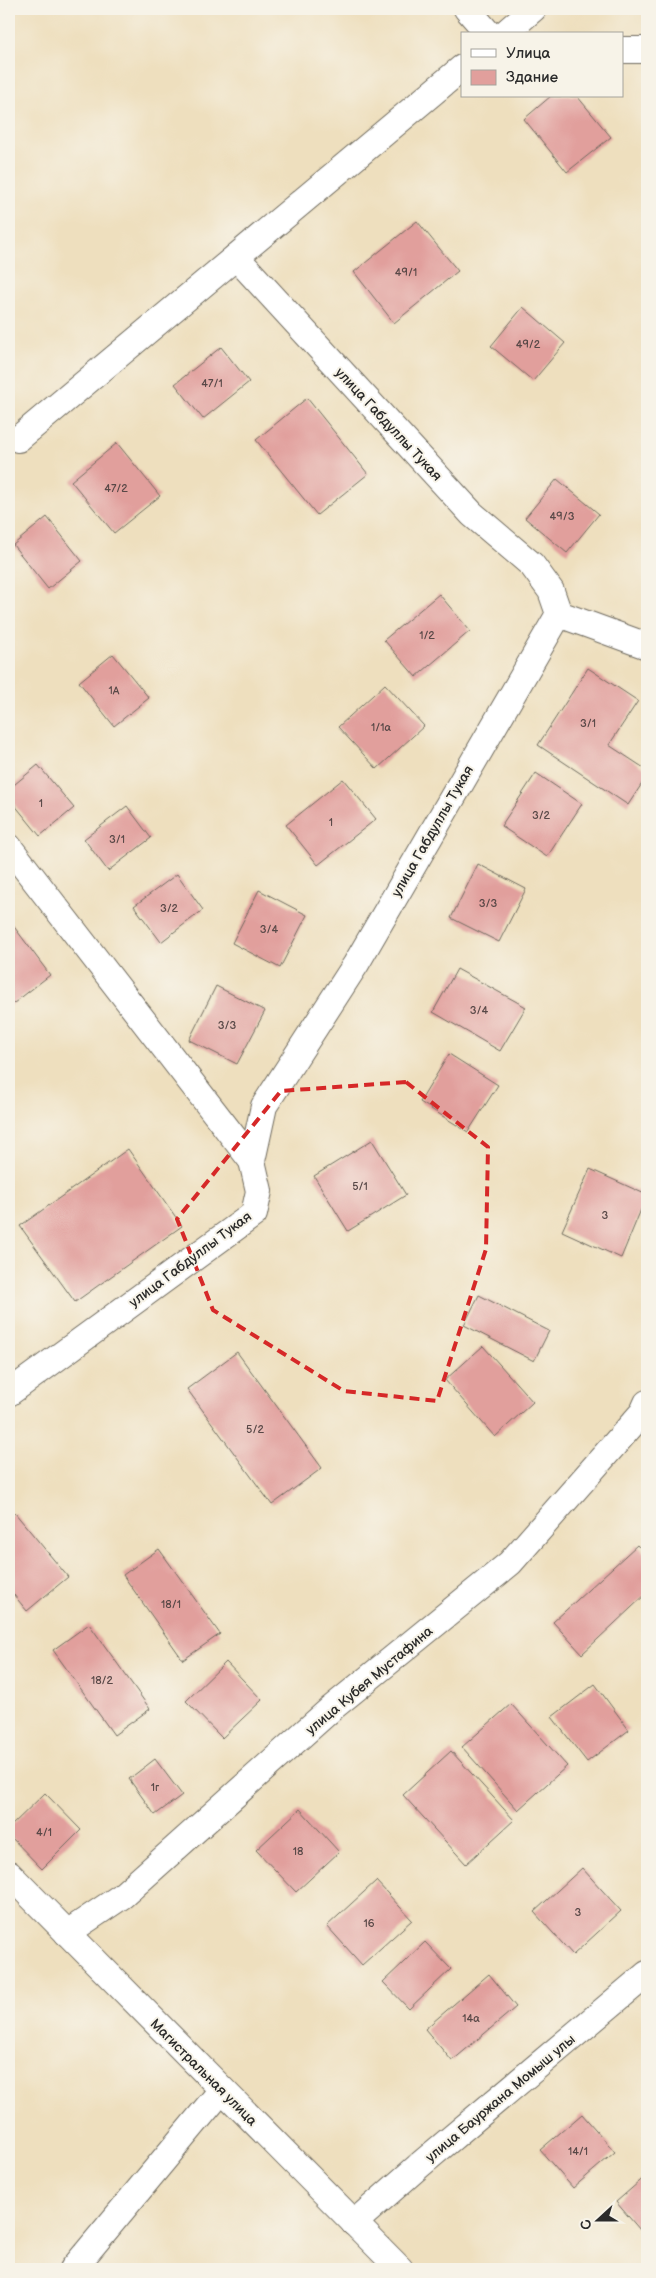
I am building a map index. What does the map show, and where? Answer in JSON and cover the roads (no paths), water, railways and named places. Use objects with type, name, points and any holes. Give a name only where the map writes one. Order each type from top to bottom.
[{"type":"street","points":[[467,9],[487,32]]},
{"type":"street","points":[[506,32],[533,9]]},
{"type":"street","points":[[624,50],[647,50]]},
{"type":"street","points":[[18,439],[461,69]]},
{"type":"street","name":"улица Габдуллы Тукая","points":[[9,1393],[254,1214],[259,1191],[252,1161],[264,1106],[356,964],[559,614],[551,591],[532,565],[472,514],[236,257]]},
{"type":"street","points":[[559,614],[647,646]]},
{"type":"street","points":[[9,848],[252,1161]]},
{"type":"street","name":"улица Кубея Мустафина","points":[[67,1932],[122,1896],[332,1708],[510,1563],[642,1412],[647,1403]]},
{"type":"street","name":"Магистральная улица","points":[[9,1874],[400,2269]]},
{"type":"street","name":"улица Бауржана Момыш улы","points":[[354,2223],[429,2157],[647,1974]]},
{"type":"street","points":[[73,2269],[222,2090]]}]
